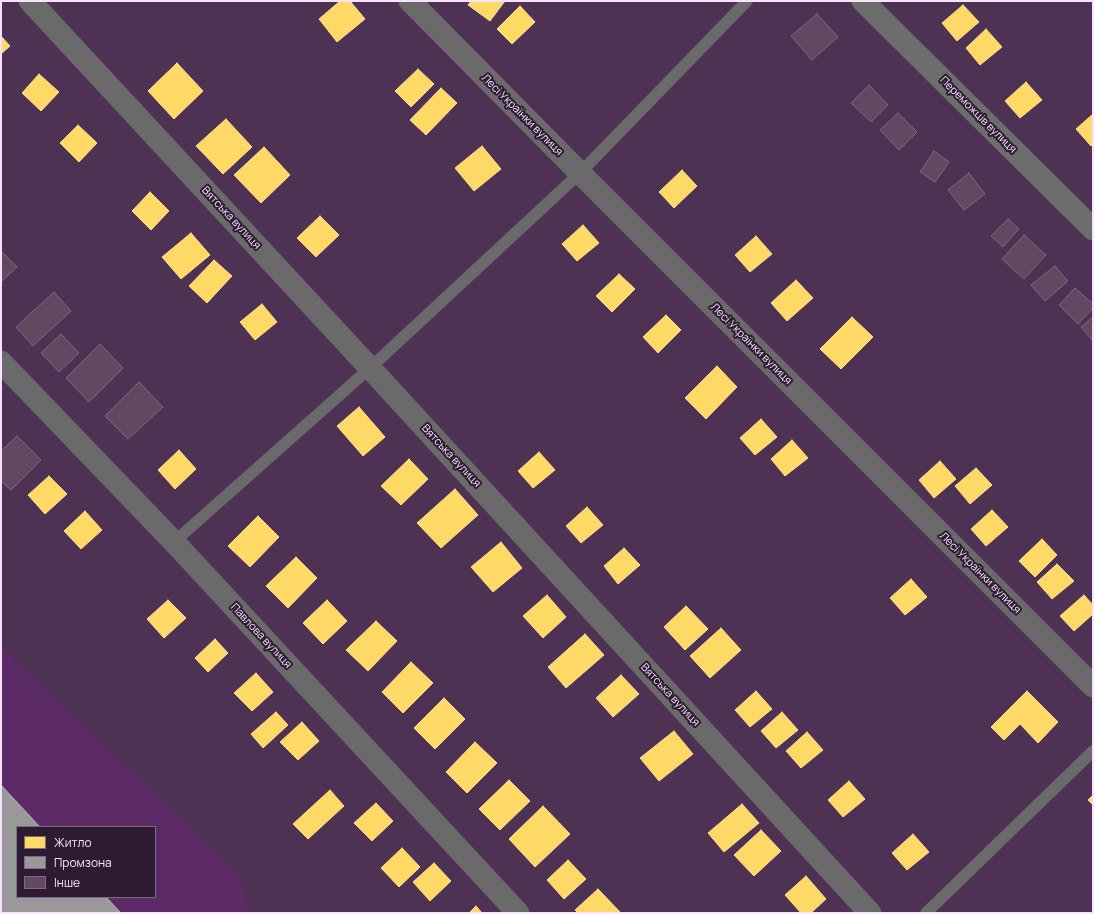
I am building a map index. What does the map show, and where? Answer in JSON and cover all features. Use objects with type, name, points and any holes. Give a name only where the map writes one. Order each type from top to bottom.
[{"type":"main road","name":"Переможців вулиця","points":[[863,1],[1093,228]]},
{"type":"street","name":"Вятська вулиця","points":[[30,1],[370,368],[870,913]]},
{"type":"street","name":"Лесі Українки вулиця","points":[[410,1],[1093,686]]},
{"type":"street","name":"Павлова вулиця","points":[[1,362],[174,542],[518,913]]},
{"type":"lane","points":[[174,542],[370,368],[580,173],[747,1]]},
{"type":"lane","points":[[926,913],[1093,751]]},
{"type":"shaded area","points":[[1,648],[242,877],[247,913],[1,913]]},
{"type":"building: Житло","points":[[340,1],[350,1],[365,19],[337,42],[319,19]]},
{"type":"building: Житло","points":[[471,1],[505,1],[490,21],[468,5]]},
{"type":"building: Житло","points":[[963,5],[979,22],[957,41],[942,23]]},
{"type":"building: Житло","points":[[520,6],[535,22],[512,44],[497,29]]},
{"type":"building: Житло","points":[[986,29],[1002,47],[980,65],[966,48]]},
{"type":"building: Житло","points":[[1,36],[10,46],[1,54]]},
{"type":"building: Житло","points":[[177,63],[203,91],[174,119],[148,91]]},
{"type":"building: Житло","points":[[418,69],[434,84],[411,107],[395,91]]},
{"type":"building: Житло","points":[[39,74],[59,92],[41,111],[22,93]]},
{"type":"building: Житло","points":[[1026,82],[1042,100],[1020,118],[1005,101]]},
{"type":"building: Житло","points":[[441,88],[457,103],[426,135],[410,120]]},
{"type":"building: Житло","points":[[1093,114],[1093,144],[1091,146],[1076,129]]},
{"type":"building: Житло","points":[[226,119],[252,147],[223,174],[196,146]]},
{"type":"building: Житло","points":[[78,125],[97,143],[79,162],[60,143]]},
{"type":"building: Житло","points":[[482,146],[501,169],[474,191],[455,168]]},
{"type":"building: Житло","points":[[264,147],[290,175],[261,203],[234,175]]},
{"type":"building: Житло","points":[[682,170],[697,186],[674,208],[659,192]]},
{"type":"building: Житло","points":[[150,192],[169,211],[151,230],[132,211]]},
{"type":"building: Житло","points":[[320,216],[339,235],[316,257],[297,238]]},
{"type":"building: Житло","points":[[583,225],[599,243],[577,261],[562,244]]},
{"type":"building: Житло","points":[[191,233],[210,255],[181,279],[162,257]]},
{"type":"building: Житло","points":[[756,236],[772,254],[750,272],[735,255]]},
{"type":"building: Житло","points":[[214,260],[232,276],[207,303],[189,286]]},
{"type":"building: Житло","points":[[619,274],[635,289],[612,312],[596,296]]},
{"type":"building: Житло","points":[[796,280],[813,298],[787,321],[771,303]]},
{"type":"building: Житло","points":[[262,304],[277,322],[255,340],[240,322]]},
{"type":"building: Житло","points":[[666,315],[681,330],[658,353],[643,337]]},
{"type":"building: Житло","points":[[852,317],[873,337],[841,369],[820,349]]},
{"type":"building: Житло","points":[[717,366],[737,387],[706,419],[685,398]]},
{"type":"building: Житло","points":[[359,407],[385,437],[363,456],[337,426]]},
{"type":"building: Житло","points":[[761,419],[777,437],[755,455],[740,438]]},
{"type":"building: Житло","points":[[792,440],[808,458],[785,476],[771,459]]},
{"type":"building: Житло","points":[[179,450],[196,469],[175,489],[158,470]]},
{"type":"building: Житло","points":[[539,452],[555,470],[533,488],[518,471]]},
{"type":"building: Житло","points":[[409,459],[428,479],[401,505],[381,486]]},
{"type":"building: Житло","points":[[940,461],[956,479],[934,498],[919,480]]},
{"type":"building: Житло","points":[[976,468],[992,485],[970,504],[955,486]]},
{"type":"building: Житло","points":[[49,476],[67,494],[45,514],[28,495]]},
{"type":"building: Житло","points":[[455,489],[478,515],[441,548],[417,523]]},
{"type":"building: Житло","points":[[587,507],[603,525],[581,543],[566,526]]},
{"type":"building: Житло","points":[[992,510],[1008,527],[986,546],[971,529]]},
{"type":"building: Житло","points":[[85,511],[102,530],[81,549],[64,531]]},
{"type":"building: Житло","points":[[258,516],[279,537],[250,567],[228,546]]},
{"type":"building: Житло","points":[[1042,539],[1057,555],[1035,577],[1019,561]]},
{"type":"building: Житло","points":[[501,542],[522,568],[493,592],[471,567]]},
{"type":"building: Житло","points":[[624,548],[640,565],[618,584],[604,566]]},
{"type":"building: Житло","points":[[296,557],[317,578],[288,608],[266,586]]},
{"type":"building: Житло","points":[[1057,564],[1074,581],[1052,599],[1037,582]]},
{"type":"building: Житло","points":[[911,579],[927,597],[905,615],[890,598]]},
{"type":"building: Житло","points":[[547,595],[566,617],[543,638],[523,616]]},
{"type":"building: Житло","points":[[1084,595],[1093,605],[1093,614],[1074,631],[1060,616]]},
{"type":"building: Житло","points":[[168,600],[186,618],[164,638],[147,619]]},
{"type":"building: Житло","points":[[327,600],[347,621],[323,644],[303,623]]},
{"type":"building: Житло","points":[[686,606],[708,629],[685,650],[664,627]]},
{"type":"building: Житло","points":[[376,621],[397,641],[368,671],[346,650]]},
{"type":"building: Житло","points":[[721,628],[741,650],[710,678],[690,656]]},
{"type":"building: Житло","points":[[585,634],[604,655],[566,688],[548,667]]},
{"type":"building: Житло","points":[[215,639],[228,653],[208,672],[195,658]]},
{"type":"building: Житло","points":[[411,662],[433,683],[403,713],[382,692]]},
{"type":"building: Житло","points":[[256,673],[273,692],[252,711],[234,693]]},
{"type":"building: Житло","points":[[621,675],[639,694],[613,717],[596,698]]},
{"type":"building: Житло","points":[[756,691],[772,709],[750,727],[735,710]]},
{"type":"building: Житло","points":[[1027,691],[1058,722],[1038,743],[1020,724],[1004,740],[991,727]]},
{"type":"building: Житло","points":[[444,698],[465,719],[435,749],[414,728]]},
{"type":"building: Житло","points":[[276,712],[288,725],[263,748],[251,734]]},
{"type":"building: Житло","points":[[782,712],[798,730],[776,748],[761,731]]},
{"type":"building: Житло","points":[[302,722],[319,741],[298,760],[280,742]]},
{"type":"building: Житло","points":[[674,731],[693,754],[659,781],[640,758]]},
{"type":"building: Житло","points":[[807,732],[823,750],[801,768],[786,751]]},
{"type":"building: Житло","points":[[475,742],[497,763],[467,793],[446,772]]},
{"type":"building: Житло","points":[[509,780],[530,801],[500,830],[479,809]]},
{"type":"building: Житло","points":[[849,781],[865,799],[843,817],[828,800]]},
{"type":"building: Житло","points":[[330,790],[344,806],[308,839],[293,824]]},
{"type":"building: Житло","points":[[1093,795],[1093,805],[1088,800]]},
{"type":"building: Житло","points":[[376,803],[393,821],[372,841],[354,823]]},
{"type":"building: Житло","points":[[742,804],[759,823],[724,852],[708,833]]},
{"type":"building: Житло","points":[[543,806],[570,834],[535,867],[509,839]]},
{"type":"building: Житло","points":[[761,830],[781,851],[754,876],[734,855]]},
{"type":"building: Житло","points":[[913,834],[929,852],[907,870],[892,853]]},
{"type":"building: Житло","points":[[402,848],[420,867],[399,887],[381,868]]},
{"type":"building: Житло","points":[[568,860],[586,879],[564,899],[547,880]]},
{"type":"building: Житло","points":[[434,863],[451,881],[430,901],[413,882]]},
{"type":"building: Житло","points":[[806,876],[826,899],[811,913],[801,913],[785,895]]},
{"type":"building: Житло","points":[[598,889],[621,913],[578,913],[575,910]]},
{"type":"building: Житло","points":[[476,906],[482,913],[469,913]]},
{"type":"building: Промзона","points":[[1,785],[39,826],[16,826],[16,898],[107,898],[121,913],[1,913]]},
{"type":"building: Інше","points":[[817,14],[838,37],[812,60],[791,36]]},
{"type":"building: Інше","points":[[869,85],[888,105],[871,122],[851,103]]},
{"type":"building: Інше","points":[[898,113],[917,132],[899,150],[880,130]]},
{"type":"building: Інше","points":[[934,151],[949,162],[935,182],[920,172]]},
{"type":"building: Інше","points":[[969,173],[985,194],[964,210],[948,190]]},
{"type":"building: Інше","points":[[1008,219],[1019,229],[1003,247],[991,236]]},
{"type":"building: Інше","points":[[1024,235],[1046,255],[1024,279],[1002,259]]},
{"type":"building: Інше","points":[[1,251],[17,267],[1,282]]},
{"type":"building: Інше","points":[[1055,266],[1068,281],[1045,301],[1031,285]]},
{"type":"building: Інше","points":[[1075,288],[1093,304],[1093,308],[1078,324],[1059,305]]},
{"type":"building: Інше","points":[[54,292],[71,311],[33,346],[16,327]]},
{"type":"building: Інше","points":[[1093,317],[1093,341],[1081,327]]},
{"type":"building: Інше","points":[[61,334],[79,353],[59,372],[41,353]]},
{"type":"building: Інше","points":[[100,344],[123,368],[89,402],[66,378]]},
{"type":"building: Інше","points":[[139,382],[163,407],[128,439],[105,416]]},
{"type":"building: Інше","points":[[17,436],[41,460],[11,490],[1,481],[1,451]]}]
